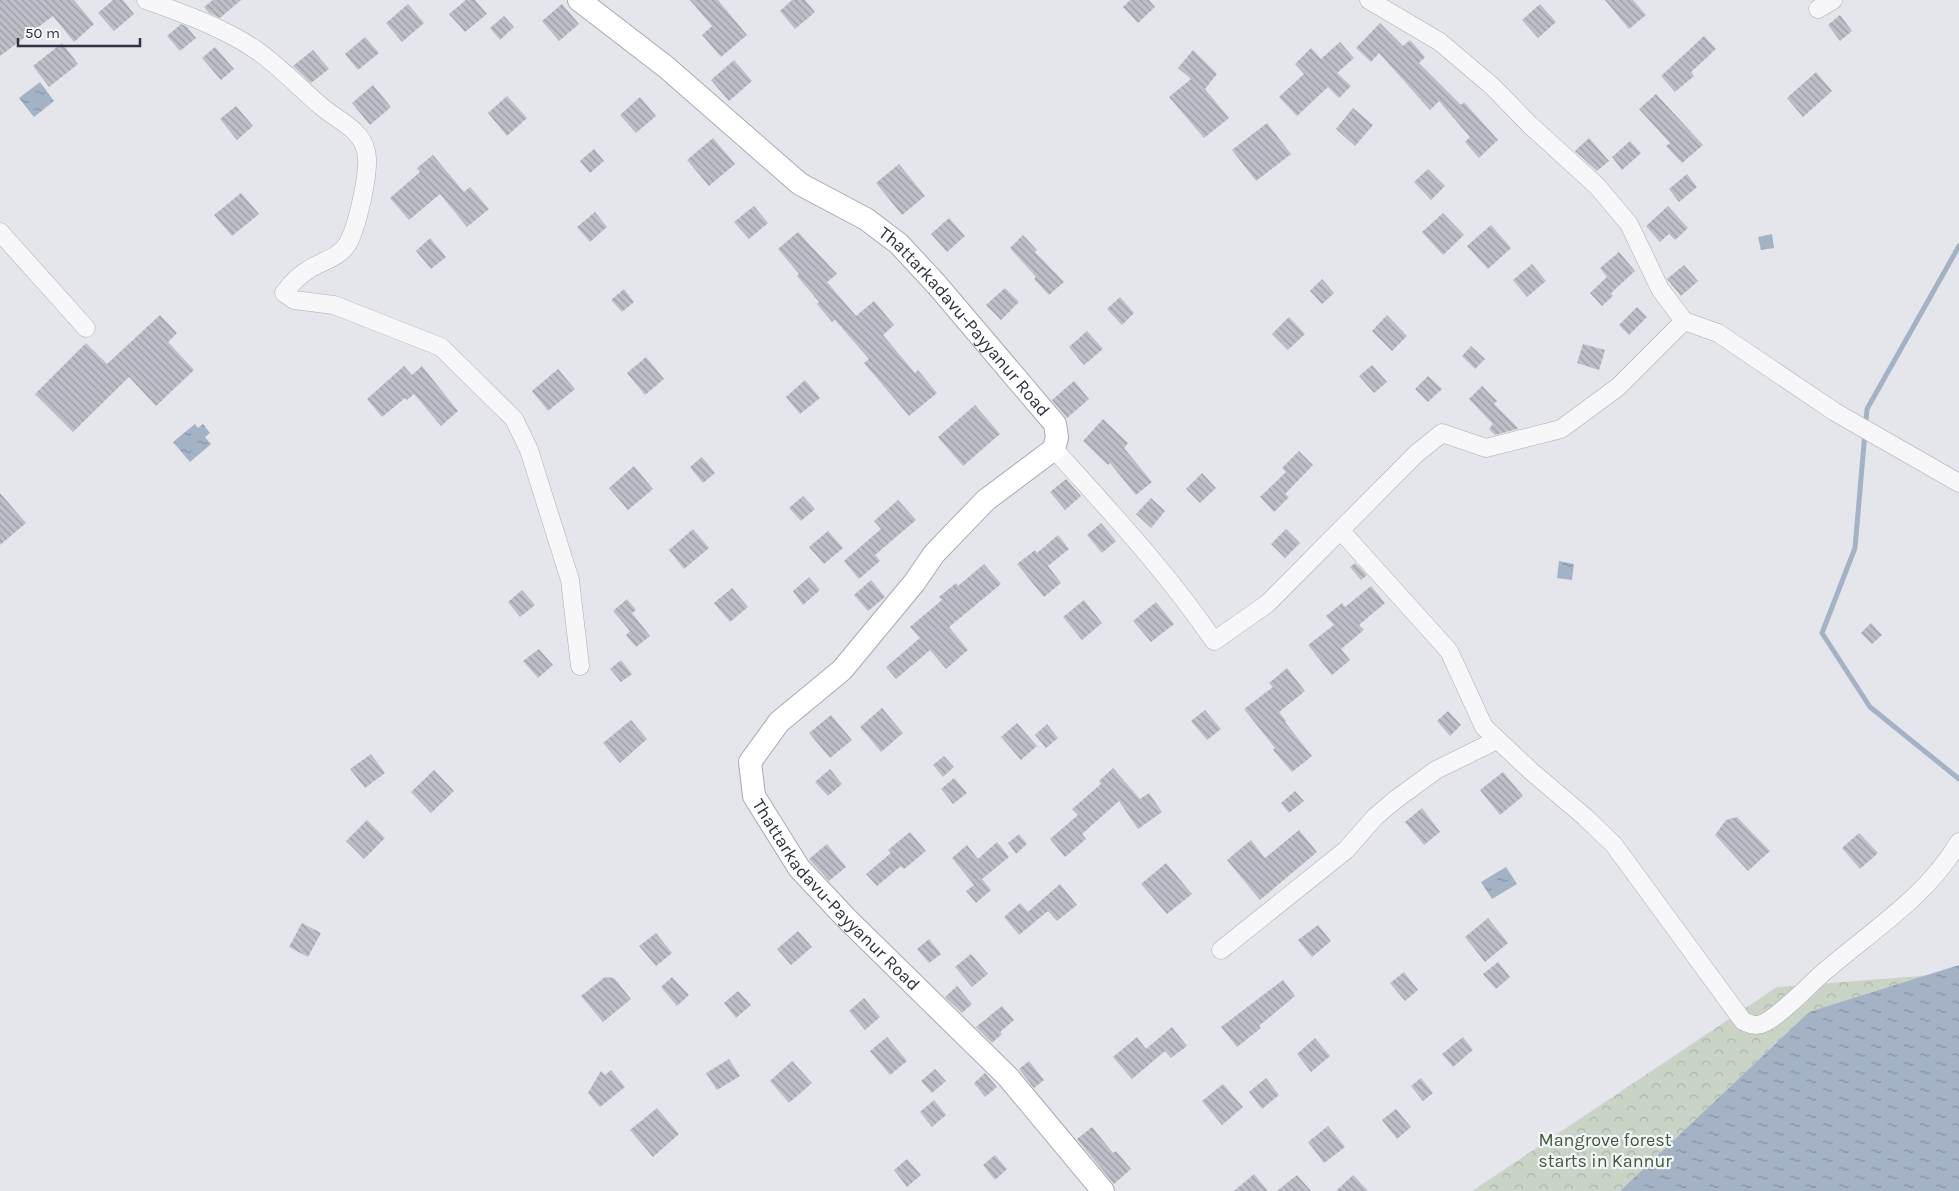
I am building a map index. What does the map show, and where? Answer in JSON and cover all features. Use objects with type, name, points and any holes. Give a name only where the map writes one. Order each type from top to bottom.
[{"type":"main road","name":"Thattarkadavu-Payyanur Road","points":[[580,0],[666,67],[800,184],[866,219],[899,244],[937,285],[1055,424],[1058,437],[1054,449],[986,500],[934,554],[914,583],[842,670],[779,722],[750,762],[754,796],[799,868],[846,918],[1008,1077],[1103,1191]]},
{"type":"street","points":[[146,0],[197,19],[259,52],[356,133],[366,151],[366,162],[364,188],[348,244],[331,260],[308,270],[292,283],[284,294],[294,300],[334,305],[440,347],[514,419],[528,450],[570,580],[580,666]]},
{"type":"street","points":[[1369,0],[1440,42],[1492,86],[1530,125],[1596,186],[1628,224],[1660,289],[1684,320],[1718,333],[1855,424],[1959,483]]},
{"type":"street","points":[[1818,9],[1833,0]]},
{"type":"street","points":[[0,232],[86,328]]},
{"type":"street","points":[[1054,449],[1183,597],[1214,641],[1267,604],[1416,454],[1442,433],[1486,448],[1561,430],[1618,387],[1684,320]]},
{"type":"street","points":[[1341,531],[1449,651],[1484,727],[1614,845],[1743,1020],[1754,1025],[1764,1023],[1776,1014],[1828,969],[1896,915],[1946,863],[1959,842]]},
{"type":"street","points":[[1220,950],[1346,850],[1375,817],[1395,800],[1436,770],[1497,740]]},
{"type":"green space","name":"Mangrove forest starts in Kannur","points":[[1959,973],[1809,1012],[1620,1191],[1472,1191],[1777,987]]},
{"type":"water","points":[[40,82],[54,101],[34,117],[19,98]]},
{"type":"water","points":[[1772,234],[1774,248],[1761,250],[1758,237]]},
{"type":"water","points":[[195,424],[198,428],[203,424],[210,433],[205,437],[211,444],[190,462],[173,442]]},
{"type":"water","points":[[1559,561],[1574,564],[1572,580],[1557,578]]},
{"type":"water","points":[[1506,867],[1517,884],[1492,899],[1481,882]]},
{"type":"water","points":[[1959,965],[1959,1191],[1620,1191],[1809,1012]]},
{"type":"building","points":[[0,0],[74,0],[94,24],[74,42],[53,16],[0,56]]},
{"type":"building","points":[[113,0],[123,0],[134,14],[114,31],[98,13]]},
{"type":"building","points":[[213,0],[241,0],[220,18],[209,13],[204,7]]},
{"type":"building","points":[[466,0],[475,0],[487,14],[465,32],[449,14]]},
{"type":"building","points":[[690,0],[718,0],[747,35],[721,57],[702,35],[712,26]]},
{"type":"building","points":[[792,0],[805,0],[815,12],[795,29],[780,11]]},
{"type":"building","points":[[1130,0],[1149,0],[1155,7],[1138,23],[1123,7]]},
{"type":"building","points":[[1605,0],[1633,0],[1646,15],[1629,29]]},
{"type":"building","points":[[408,4],[424,23],[402,42],[386,23]]},
{"type":"building","points":[[562,4],[579,24],[559,41],[542,21]]},
{"type":"building","points":[[1540,4],[1556,22],[1538,38],[1522,20]]},
{"type":"building","points":[[1840,15],[1852,31],[1840,41],[1828,25]]},
{"type":"building","points":[[504,16],[514,27],[500,40],[490,28]]},
{"type":"building","points":[[1380,23],[1403,46],[1410,40],[1425,57],[1419,63],[1461,105],[1464,102],[1498,140],[1479,158],[1465,142],[1470,137],[1439,101],[1430,110],[1379,53],[1371,62],[1356,48]]},
{"type":"building","points":[[181,24],[187,27],[196,38],[180,51],[167,36]]},
{"type":"building","points":[[1704,36],[1716,49],[1691,72],[1694,76],[1675,92],[1661,76]]},
{"type":"building","points":[[365,37],[379,53],[358,70],[345,54]]},
{"type":"building","points":[[1340,42],[1354,58],[1337,73],[1351,86],[1339,98],[1328,87],[1297,116],[1279,97],[1304,74],[1295,64],[1311,48],[1321,59]]},
{"type":"building","points":[[62,43],[78,64],[49,87],[33,66]]},
{"type":"building","points":[[215,47],[234,69],[221,80],[202,58]]},
{"type":"building","points":[[313,50],[329,69],[311,83],[293,66]]},
{"type":"building","points":[[1193,50],[1217,74],[1205,89],[1229,118],[1204,138],[1169,97],[1191,79],[1178,68]]},
{"type":"building","points":[[734,60],[752,81],[729,101],[711,80]]},
{"type":"building","points":[[1816,72],[1832,91],[1803,117],[1787,98]]},
{"type":"building","points":[[373,85],[391,107],[370,125],[352,103]]},
{"type":"building","points":[[1656,94],[1703,145],[1682,163],[1666,146],[1670,143],[1639,109]]},
{"type":"building","points":[[507,96],[527,118],[507,136],[488,113]]},
{"type":"building","points":[[640,97],[656,116],[636,133],[620,115]]},
{"type":"building","points":[[236,106],[253,126],[237,140],[220,119]]},
{"type":"building","points":[[1353,108],[1373,125],[1355,146],[1336,129]]},
{"type":"building","points":[[1267,123],[1291,154],[1256,181],[1232,150]]},
{"type":"building","points":[[713,138],[735,164],[709,186],[687,160]]},
{"type":"building","points":[[1589,138],[1609,161],[1597,171],[1575,151]]},
{"type":"building","points":[[1630,141],[1641,153],[1622,170],[1612,157]]},
{"type":"building","points":[[594,149],[604,161],[590,173],[580,161]]},
{"type":"building","points":[[433,155],[464,192],[470,187],[489,209],[467,227],[440,194],[409,220],[390,198],[420,172],[417,168]]},
{"type":"building","points":[[899,164],[925,196],[902,215],[876,183]]},
{"type":"building","points":[[1428,169],[1445,186],[1431,200],[1414,182]]},
{"type":"building","points":[[1687,174],[1697,187],[1679,202],[1669,189]]},
{"type":"building","points":[[241,193],[259,214],[232,236],[214,215]]},
{"type":"building","points":[[754,206],[768,223],[749,239],[734,222]]},
{"type":"building","points":[[1668,206],[1688,228],[1675,240],[1669,234],[1660,242],[1646,226]]},
{"type":"building","points":[[595,212],[607,227],[590,242],[577,227]]},
{"type":"building","points":[[1443,213],[1464,235],[1443,255],[1422,232]]},
{"type":"building","points":[[949,218],[965,236],[947,252],[931,234]]},
{"type":"building","points":[[1491,225],[1511,248],[1488,269],[1467,246]]},
{"type":"building","points":[[798,232],[837,274],[827,282],[856,316],[874,301],[894,325],[883,335],[915,373],[918,370],[937,393],[909,416],[864,363],[869,359],[835,320],[832,322],[817,304],[819,302],[778,249]]},
{"type":"building","points":[[1023,235],[1037,250],[1035,252],[1064,282],[1049,295],[1010,248]]},
{"type":"building","points":[[430,238],[446,257],[431,269],[416,251]]},
{"type":"building","points":[[1619,252],[1635,271],[1611,293],[1613,296],[1602,306],[1590,293],[1607,277],[1600,268]]},
{"type":"building","points":[[1532,264],[1546,281],[1527,297],[1513,280]]},
{"type":"building","points":[[1684,265],[1698,281],[1681,296],[1667,279]]},
{"type":"building","points":[[1322,279],[1334,293],[1322,304],[1310,291]]},
{"type":"building","points":[[1005,288],[1019,302],[1001,320],[986,305]]},
{"type":"building","points":[[624,289],[634,302],[622,312],[611,300]]},
{"type":"building","points":[[1120,297],[1134,313],[1122,325],[1107,309]]},
{"type":"building","points":[[1637,307],[1647,317],[1629,335],[1619,325]]},
{"type":"building","points":[[160,315],[177,333],[168,342],[194,370],[156,406],[129,377],[73,432],[35,394],[86,343],[107,364]]},
{"type":"building","points":[[1387,315],[1407,336],[1392,351],[1372,331]]},
{"type":"building","points":[[1289,317],[1305,334],[1288,350],[1272,334]]},
{"type":"building","points":[[1087,331],[1103,349],[1084,365],[1069,347]]},
{"type":"building","points":[[1583,344],[1605,350],[1599,370],[1577,363]]},
{"type":"building","points":[[1471,346],[1485,359],[1475,369],[1462,356]]},
{"type":"building","points":[[646,357],[664,379],[645,395],[627,373]]},
{"type":"building","points":[[1372,365],[1387,382],[1374,393],[1359,376]]},
{"type":"building","points":[[404,366],[412,375],[422,366],[458,411],[441,426],[414,394],[407,400],[405,398],[382,417],[367,399]]},
{"type":"building","points":[[558,369],[575,389],[548,411],[532,391]]},
{"type":"building","points":[[1428,376],[1442,389],[1428,402],[1415,389]]},
{"type":"building","points":[[805,380],[820,398],[800,414],[786,397]]},
{"type":"building","points":[[1074,381],[1089,399],[1067,418],[1052,400]]},
{"type":"building","points":[[1482,386],[1497,401],[1494,404],[1517,429],[1495,435],[1489,429],[1493,424],[1469,399]]},
{"type":"building","points":[[975,405],[1000,434],[963,466],[938,437]]},
{"type":"building","points":[[1103,419],[1128,443],[1124,448],[1152,482],[1136,495],[1110,463],[1108,465],[1083,441]]},
{"type":"building","points":[[1299,451],[1313,465],[1285,494],[1289,497],[1274,512],[1260,497],[1286,472],[1282,468]]},
{"type":"building","points":[[702,457],[715,473],[703,483],[690,467]]},
{"type":"building","points":[[634,466],[653,489],[628,510],[609,488]]},
{"type":"building","points":[[1202,473],[1216,488],[1200,503],[1186,489]]},
{"type":"building","points":[[1066,479],[1081,496],[1065,510],[1050,492]]},
{"type":"building","points":[[0,493],[26,523],[0,545]]},
{"type":"building","points":[[803,496],[815,509],[801,521],[789,508]]},
{"type":"building","points":[[1151,498],[1165,511],[1151,528],[1136,514]]},
{"type":"building","points":[[898,500],[916,520],[875,555],[880,561],[859,579],[844,561],[881,529],[874,521]]},
{"type":"building","points":[[1101,523],[1116,541],[1102,553],[1087,535]]},
{"type":"building","points":[[693,529],[709,548],[684,569],[669,550]]},
{"type":"building","points":[[1286,529],[1300,543],[1285,558],[1271,544]]},
{"type":"building","points":[[828,531],[843,548],[824,564],[809,547]]},
{"type":"building","points":[[1058,535],[1069,549],[1048,566],[1061,583],[1044,597],[1017,564],[1035,550],[1037,553]]},
{"type":"building","points":[[1355,563],[1367,575],[1361,580],[1350,567]]},
{"type":"building","points":[[984,564],[1001,584],[949,627],[968,650],[946,669],[930,650],[896,679],[886,667],[920,638],[910,627],[942,600],[939,597],[956,583],[958,586]]},
{"type":"building","points":[[809,577],[820,590],[803,605],[793,591]]},
{"type":"building","points":[[871,580],[885,597],[868,611],[854,595]]},
{"type":"building","points":[[1371,586],[1385,603],[1359,625],[1364,630],[1341,649],[1350,660],[1332,675],[1308,645],[1334,625],[1326,616],[1342,603],[1345,607]]},
{"type":"building","points":[[732,588],[748,607],[730,622],[714,603]]},
{"type":"building","points":[[522,590],[535,605],[520,617],[508,602]]},
{"type":"building","points":[[627,599],[636,610],[632,613],[650,636],[636,647],[626,635],[630,631],[613,611]]},
{"type":"building","points":[[1084,600],[1102,623],[1082,640],[1063,617]]},
{"type":"building","points":[[1156,602],[1174,624],[1151,642],[1133,621]]},
{"type":"building","points":[[1871,623],[1882,635],[1872,644],[1861,633]]},
{"type":"building","points":[[539,649],[553,665],[538,678],[523,661]]},
{"type":"building","points":[[621,660],[632,674],[621,682],[610,669]]},
{"type":"building","points":[[1287,668],[1305,691],[1279,712],[1312,756],[1292,772],[1273,750],[1275,748],[1244,709],[1273,687],[1269,683]]},
{"type":"building","points":[[882,708],[903,733],[881,752],[860,727]]},
{"type":"building","points":[[1205,710],[1221,729],[1207,740],[1191,721]]},
{"type":"building","points":[[1448,711],[1461,725],[1450,736],[1437,721]]},
{"type":"building","points":[[831,715],[852,740],[830,758],[809,733]]},
{"type":"building","points":[[631,720],[647,739],[620,763],[603,743]]},
{"type":"building","points":[[1017,723],[1037,746],[1021,760],[1001,737]]},
{"type":"building","points":[[1047,724],[1058,738],[1046,748],[1035,735]]},
{"type":"building","points":[[371,754],[385,773],[365,788],[350,769]]},
{"type":"building","points":[[944,756],[954,767],[943,777],[933,765]]},
{"type":"building","points":[[1113,768],[1140,799],[1149,793],[1162,812],[1138,829],[1119,801],[1082,834],[1086,839],[1065,857],[1050,839],[1078,815],[1072,809],[1101,784],[1099,781]]},
{"type":"building","points":[[830,769],[842,784],[828,796],[815,782]]},
{"type":"building","points":[[434,770],[454,791],[431,813],[411,792]]},
{"type":"building","points":[[1503,772],[1523,796],[1500,815],[1480,790]]},
{"type":"building","points":[[954,778],[967,793],[953,804],[941,789]]},
{"type":"building","points":[[1295,791],[1304,801],[1289,813],[1281,803]]},
{"type":"building","points":[[1422,808],[1440,832],[1424,845],[1405,822]]},
{"type":"building","points":[[1737,817],[1770,851],[1748,871],[1715,835],[1726,820]]},
{"type":"building","points":[[367,820],[385,838],[364,859],[346,841]]},
{"type":"building","points":[[1299,830],[1317,852],[1260,900],[1227,860],[1251,840],[1265,858]]},
{"type":"building","points":[[910,832],[926,851],[904,869],[901,866],[877,886],[866,874],[891,853],[888,850]]},
{"type":"building","points":[[1859,833],[1878,853],[1860,869],[1842,848]]},
{"type":"building","points":[[1019,834],[1027,844],[1016,854],[1008,843]]},
{"type":"building","points":[[997,842],[1009,857],[982,879],[991,890],[976,903],[966,891],[974,885],[952,858],[967,845],[978,859]]},
{"type":"building","points":[[827,844],[846,867],[829,881],[809,859]]},
{"type":"building","points":[[1166,863],[1192,894],[1167,914],[1141,884]]},
{"type":"building","points":[[1060,884],[1077,905],[1057,921],[1048,911],[1019,935],[1004,917],[1020,903],[1028,912]]},
{"type":"building","points":[[1488,918],[1508,943],[1485,962],[1465,937]]},
{"type":"building","points":[[302,923],[321,933],[308,957],[289,947]]},
{"type":"building","points":[[1318,925],[1331,941],[1312,957],[1298,940]]},
{"type":"building","points":[[798,931],[812,947],[791,965],[777,949]]},
{"type":"building","points":[[656,933],[672,953],[656,966],[639,946]]},
{"type":"building","points":[[929,939],[941,954],[929,963],[917,949]]},
{"type":"building","points":[[971,954],[988,974],[972,987],[955,967]]},
{"type":"building","points":[[1498,962],[1510,977],[1496,989],[1483,974]]},
{"type":"building","points":[[1404,972],[1418,990],[1405,1001],[1390,983]]},
{"type":"building","points":[[605,977],[614,978],[631,999],[603,1022],[581,996]]},
{"type":"building","points":[[672,977],[689,995],[677,1006],[661,987]]},
{"type":"building","points":[[1283,980],[1295,996],[1259,1026],[1261,1028],[1237,1047],[1221,1027]]},
{"type":"building","points":[[957,986],[972,1004],[962,1013],[945,997]]},
{"type":"building","points":[[738,991],[751,1005],[736,1018],[724,1003]]},
{"type":"building","points":[[864,998],[880,1017],[865,1030],[849,1011]]},
{"type":"building","points":[[1002,1006],[1014,1020],[1000,1032],[1002,1034],[992,1043],[976,1027]]},
{"type":"building","points":[[1172,1027],[1187,1046],[1171,1058],[1165,1051],[1132,1079],[1113,1057],[1137,1037],[1146,1049]]},
{"type":"building","points":[[887,1037],[907,1061],[890,1075],[870,1051]]},
{"type":"building","points":[[1463,1037],[1473,1050],[1453,1067],[1442,1054]]},
{"type":"building","points":[[1315,1038],[1330,1056],[1311,1072],[1297,1054]]},
{"type":"building","points":[[729,1059],[740,1076],[717,1090],[706,1073]]},
{"type":"building","points":[[792,1061],[812,1083],[789,1103],[770,1081]]},
{"type":"building","points":[[1029,1061],[1044,1080],[1034,1088],[1019,1069]]},
{"type":"building","points":[[935,1069],[946,1081],[932,1093],[921,1081]]},
{"type":"building","points":[[611,1070],[625,1087],[600,1107],[588,1093],[601,1071],[605,1075]]},
{"type":"building","points":[[985,1073],[997,1087],[985,1097],[974,1083]]},
{"type":"building","points":[[1266,1078],[1279,1095],[1262,1109],[1249,1092]]},
{"type":"building","points":[[1421,1078],[1433,1093],[1423,1101],[1411,1086]]},
{"type":"building","points":[[1223,1084],[1243,1107],[1222,1125],[1202,1101]]},
{"type":"building","points":[[934,1100],[946,1115],[932,1127],[920,1112]]},
{"type":"building","points":[[657,1108],[679,1134],[653,1157],[630,1130]]},
{"type":"building","points":[[1396,1109],[1411,1127],[1397,1139],[1382,1120]]},
{"type":"building","points":[[1328,1126],[1345,1147],[1324,1163],[1308,1142]]},
{"type":"building","points":[[1092,1127],[1113,1153],[1116,1151],[1131,1169],[1114,1184],[1077,1139]]},
{"type":"building","points":[[995,1155],[1007,1169],[995,1180],[983,1165]]},
{"type":"building","points":[[907,1159],[921,1175],[907,1187],[894,1170]]},
{"type":"building","points":[[1254,1174],[1268,1191],[1234,1191]]},
{"type":"building","points":[[1297,1175],[1311,1191],[1277,1191]]},
{"type":"building","points":[[1353,1175],[1368,1191],[1336,1191]]},
{"type":"waterway","points":[[1959,246],[1867,409],[1855,548],[1822,633],[1870,707],[1959,779]]}]
